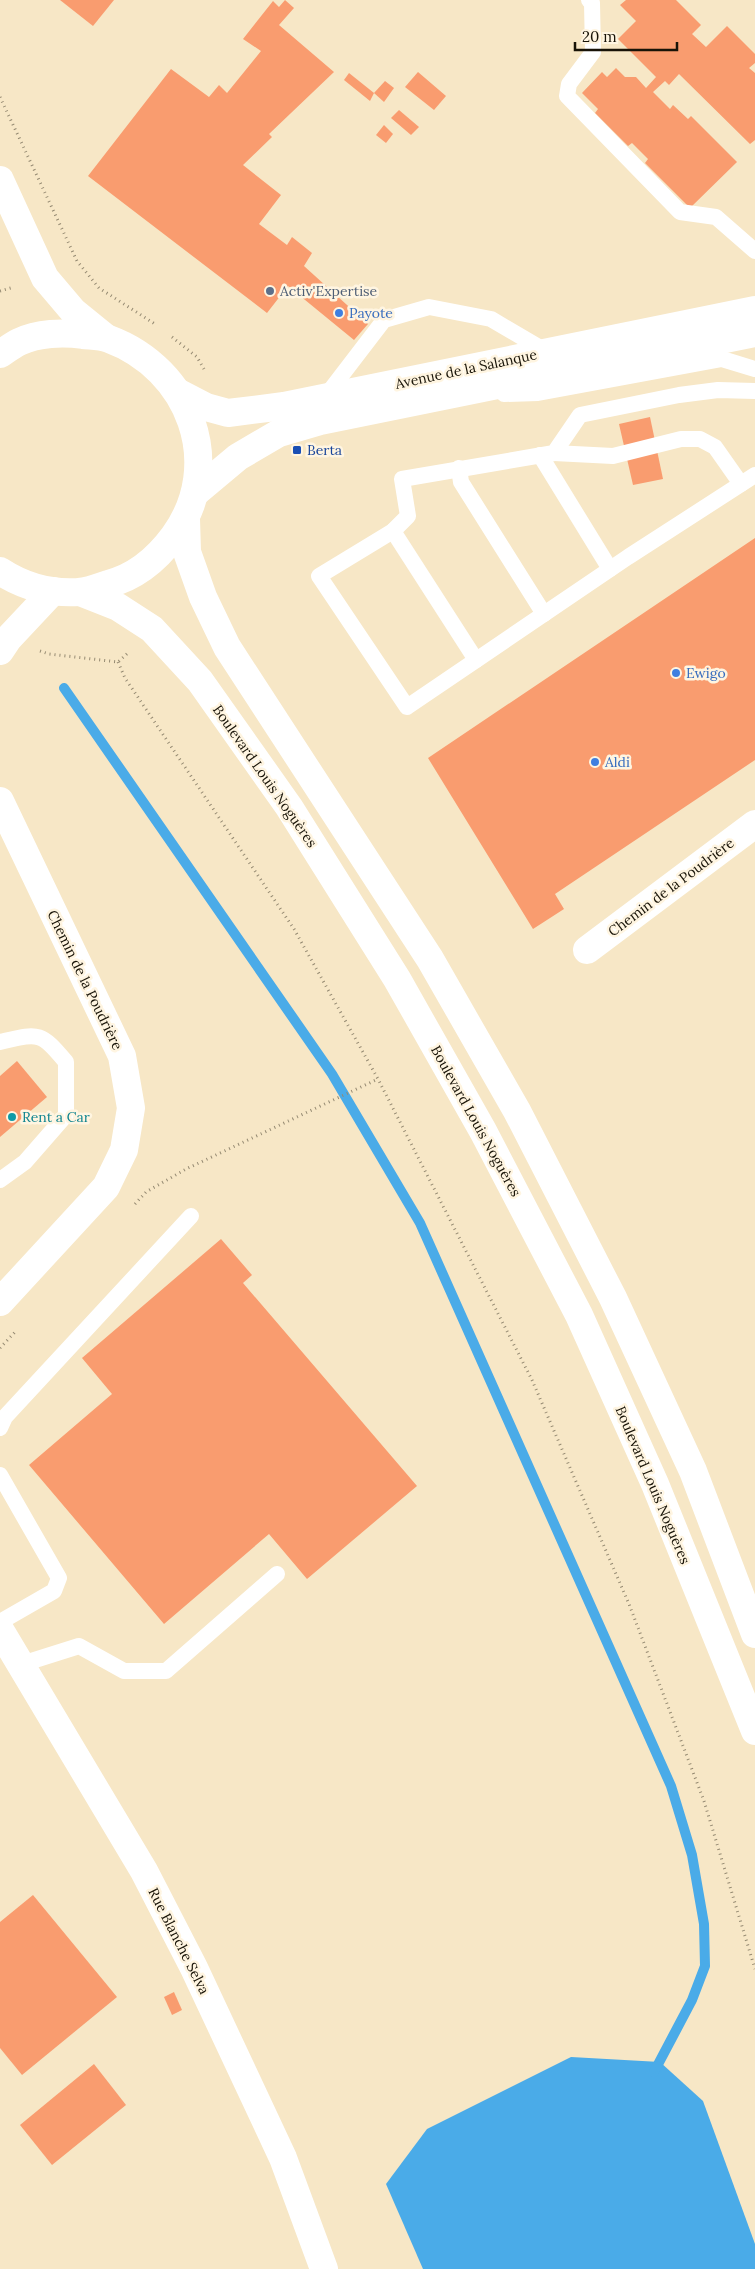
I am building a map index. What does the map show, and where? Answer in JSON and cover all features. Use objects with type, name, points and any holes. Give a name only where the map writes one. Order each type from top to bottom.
[{"type":"main road","points":[[0,180],[45,278],[73,311],[107,338],[135,350],[159,369],[179,393],[193,425],[199,459],[195,493],[186,519],[160,555],[123,580],[80,592],[53,592],[17,582],[0,572]]},
{"type":"main road","name":"Avenue de la Salanque","points":[[179,393],[206,406],[228,413],[284,406],[755,310]]},
{"type":"main road","points":[[0,354],[20,341],[63,332],[107,338]]},
{"type":"main road","name":"Avenue de la Salanque","points":[[195,493],[238,457],[279,433],[320,421],[755,333]]},
{"type":"main road","points":[[186,519],[187,552],[203,597],[227,646],[430,959],[517,1111],[613,1298],[693,1472],[755,1634]]},
{"type":"main road","points":[[4,645],[53,592]]},
{"type":"main road","name":"Boulevard Louis Noguères","points":[[80,592],[118,607],[152,629],[200,681],[290,807],[397,979],[483,1131],[579,1316],[655,1484],[755,1731]]},
{"type":"main road","name":"Chemin de la Poudrière","points":[[0,801],[122,1056],[131,1108],[124,1150],[106,1187],[0,1302]]},
{"type":"main road","name":"Chemin de la Poudrière","points":[[587,950],[755,824]]},
{"type":"main road","name":"Rue Blanche Selva","points":[[0,1630],[144,1871],[194,1968],[283,2158],[324,2269]]},
{"type":"lane","points":[[592,1],[593,52],[569,84],[567,96],[680,212],[716,217],[755,251]]},
{"type":"lane","points":[[325,397],[384,320],[429,307],[491,319],[547,352]]},
{"type":"lane","points":[[435,397],[538,393],[722,359],[755,369]]},
{"type":"lane","points":[[547,454],[580,415],[679,395],[718,390],[755,391]]},
{"type":"lane","points":[[741,484],[715,447],[700,439],[681,439],[613,456],[547,454],[402,479],[408,516],[393,531],[319,576],[407,707],[610,569],[755,475]]},
{"type":"lane","points":[[547,454],[610,569]]},
{"type":"lane","points":[[459,468],[461,482],[544,614]]},
{"type":"lane","points":[[393,531],[476,660]]},
{"type":"lane","points":[[0,1042],[30,1035],[48,1040],[66,1062],[66,1115],[25,1162],[0,1180]]},
{"type":"lane","points":[[0,1428],[5,1417],[191,1216]]},
{"type":"lane","points":[[0,1475],[58,1578],[54,1591],[0,1622]]},
{"type":"lane","points":[[22,1664],[79,1646],[124,1671],[166,1671],[277,1574]]},
{"type":"path","points":[[118,662],[152,629]]},
{"type":"path","points":[[4,645],[49,654],[118,662]]},
{"type":"path","points":[[118,662],[125,678],[294,929],[378,1079],[532,1380],[629,1604],[704,1801],[755,1969]]},
{"type":"path","points":[[133,1206],[146,1192],[186,1169],[316,1110],[378,1079]]},
{"type":"path","points":[[0,1348],[20,1326]]},
{"type":"water","points":[[571,2057],[660,2062],[703,2101],[755,2244],[755,2269],[423,2269],[386,2184],[427,2129]]},
{"type":"building","points":[[60,0],[114,0],[93,26]]},
{"type":"building","points":[[285,0],[294,8],[279,25],[334,72],[269,134],[272,137],[243,165],[281,195],[259,224],[287,245],[292,237],[312,253],[304,266],[368,324],[354,340],[288,286],[267,313],[88,176],[171,69],[209,97],[219,85],[227,93],[261,51],[243,39],[273,1],[279,7]]},
{"type":"building","points":[[626,0],[676,0],[701,25],[692,34],[706,47],[727,26],[755,54],[755,63],[749,68],[755,73],[755,140],[750,144],[679,74],[669,85],[665,81],[653,92],[670,109],[673,105],[688,119],[691,116],[737,162],[690,208],[645,163],[648,159],[632,143],[628,146],[595,113],[598,109],[582,93],[602,72],[607,77],[616,68],[625,77],[636,77],[646,88],[656,77],[618,39],[636,21],[620,5]]},
{"type":"building","points":[[418,72],[446,96],[434,110],[405,87]]},
{"type":"building","points":[[349,73],[374,93],[370,101],[344,80]]},
{"type":"building","points":[[385,81],[394,88],[384,102],[374,93]]},
{"type":"building","points":[[399,110],[419,127],[411,135],[391,118]]},
{"type":"building","points":[[384,125],[393,134],[386,143],[376,135]]},
{"type":"building","points":[[650,417],[663,479],[633,485],[619,424]]},
{"type":"building","points":[[755,538],[755,760],[555,894],[564,909],[533,929],[428,758]]},
{"type":"building","name":"Rent a Car","points":[[17,1061],[47,1097],[0,1137],[0,1076]]},
{"type":"building","points":[[221,1239],[252,1275],[243,1283],[417,1486],[307,1579],[269,1534],[164,1624],[29,1465],[112,1394],[82,1358]]},
{"type":"building","points":[[33,1895],[117,1997],[22,2075],[0,2048],[0,1922]]},
{"type":"building","points":[[174,1992],[182,2010],[172,2015],[164,1997]]},
{"type":"building","points":[[94,2064],[126,2105],[52,2165],[20,2125]]},
{"type":"waterway","points":[[64,688],[332,1074],[420,1223],[671,1786],[692,1855],[704,1924],[705,1966],[692,2000],[654,2072]]},
{"type":"place","name":"Activ'Expertise","points":[[270,291]]},
{"type":"place","name":"Payote","points":[[339,313]]},
{"type":"place","name":"Berta","points":[[297,450]]},
{"type":"place","name":"Ewigo","points":[[676,673]]},
{"type":"place","name":"Aldi","points":[[595,762]]},
{"type":"place","name":"Rent a Car","points":[[12,1117]]}]
